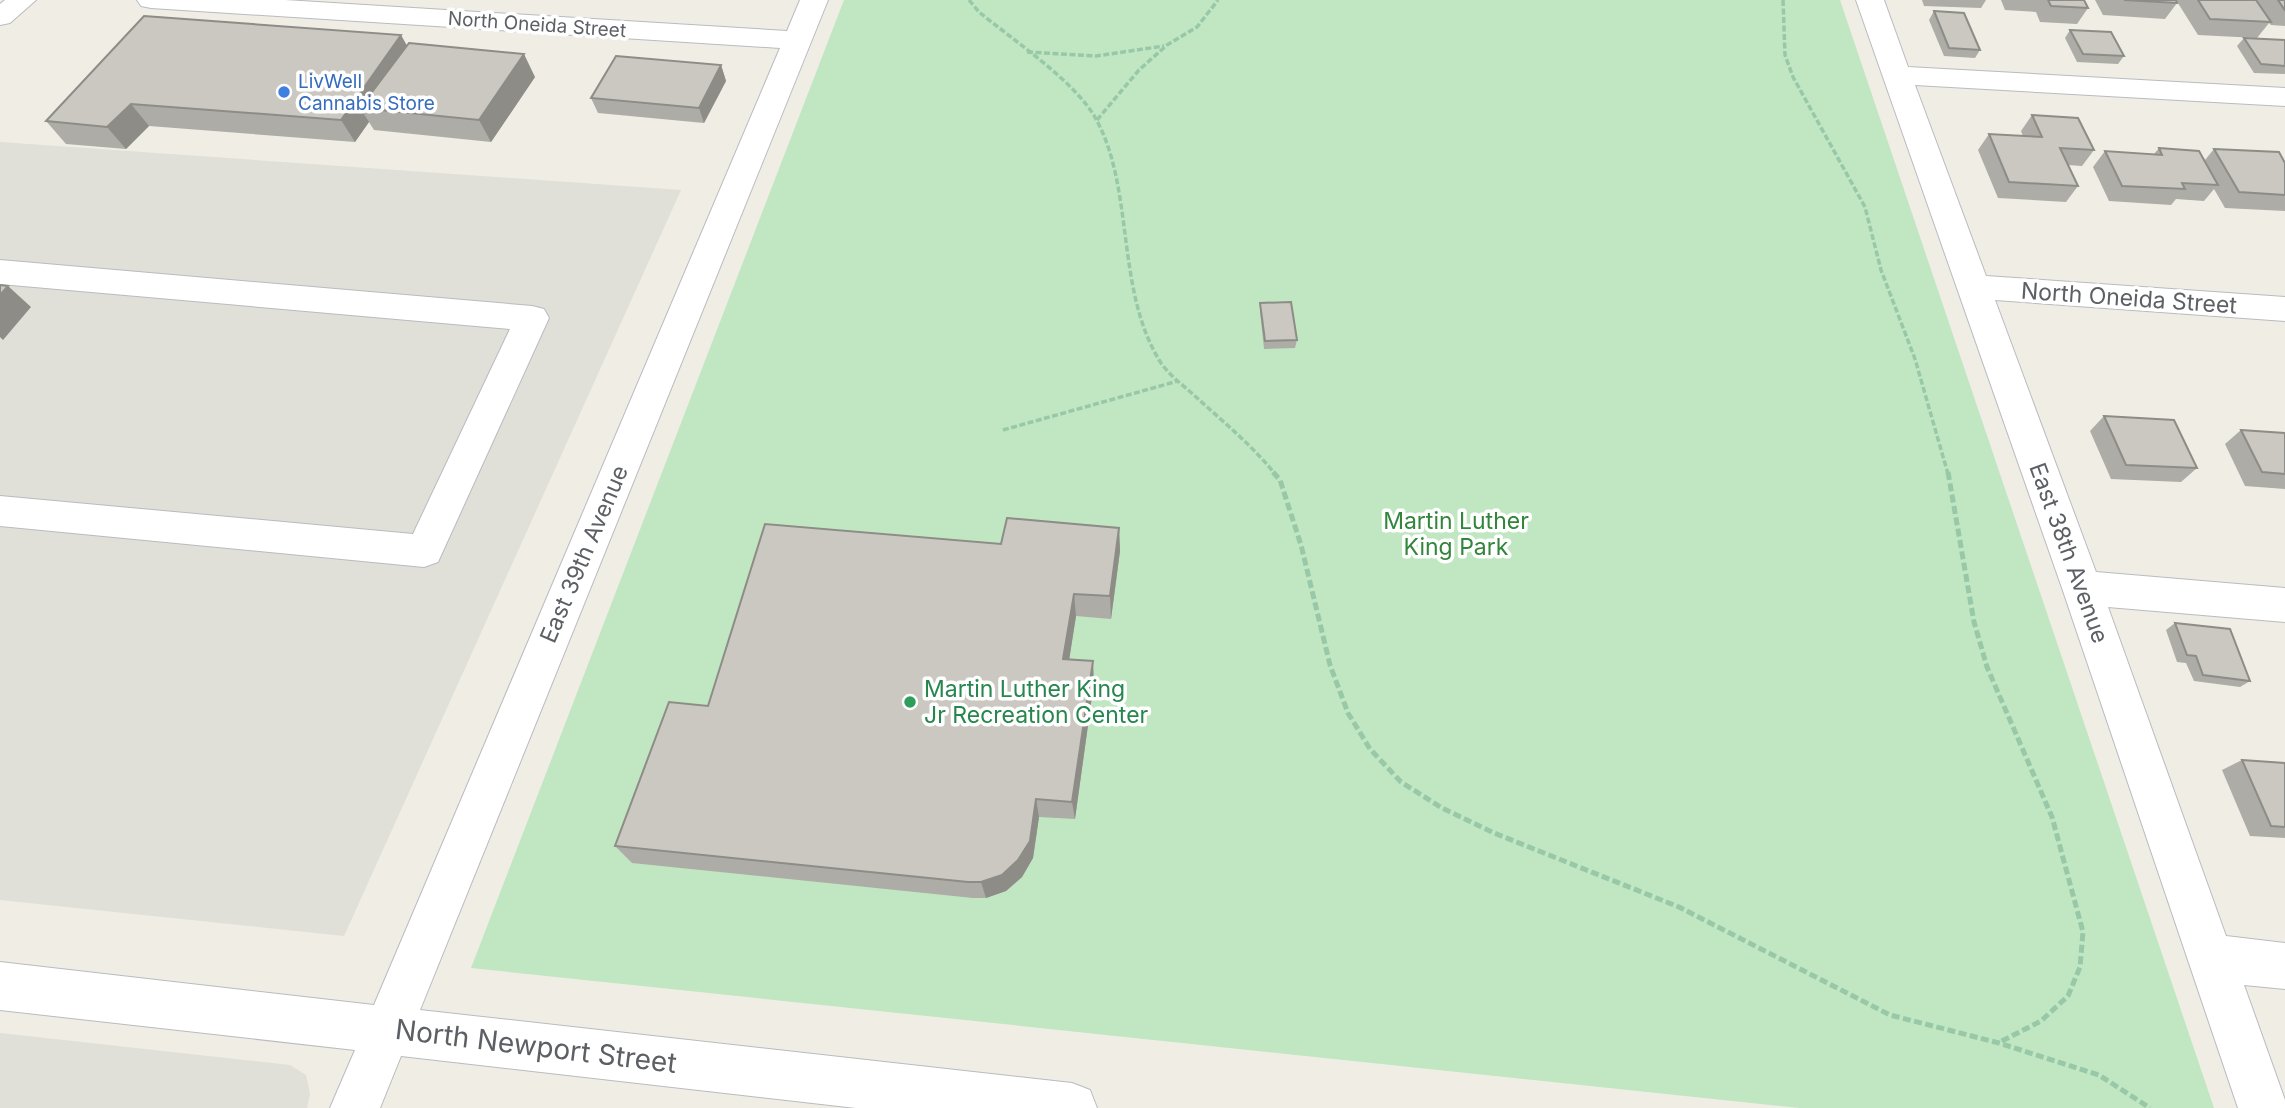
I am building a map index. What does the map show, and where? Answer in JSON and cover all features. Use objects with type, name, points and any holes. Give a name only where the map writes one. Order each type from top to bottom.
[{"type":"street","points":[[0,17],[22,0]]},
{"type":"street","name":"North Oneida Street","points":[[151,0],[797,40]]},
{"type":"street","name":"East 39th Avenue","points":[[355,1108],[814,0]]},
{"type":"street","name":"East 38th Avenue","points":[[1870,0],[2081,588],[2263,1108]]},
{"type":"street","points":[[1897,75],[2285,97]]},
{"type":"street","points":[[0,272],[532,318],[424,551],[0,511]]},
{"type":"street","name":"North Oneida Street","points":[[1974,287],[2285,309]]},
{"type":"street","points":[[2081,588],[2285,605]]},
{"type":"street","points":[[2210,958],[2285,966]]},
{"type":"street","name":"North Newport Street","points":[[0,986],[388,1028],[1072,1108]]},
{"type":"path","points":[[969,0],[979,12],[1074,91],[1097,120],[1112,163],[1140,321],[1163,364],[1178,382],[1261,455],[1280,480],[1301,545],[1330,665],[1348,713],[1370,749],[1401,782],[1442,808],[1494,833],[1679,906],[1890,1015],[1999,1043],[2099,1075],[2150,1108]]},
{"type":"path","points":[[1097,120],[1139,70],[1167,45],[1196,27],[1218,0]]},
{"type":"path","points":[[1783,0],[1785,55],[1793,77],[1864,207],[1881,270],[1933,412],[1945,455],[1974,622],[1987,667],[2052,817],[2083,932],[2080,967],[2068,996],[2041,1020],[1999,1043]]},
{"type":"path","points":[[1026,52],[1070,57],[1107,57],[1167,45]]},
{"type":"path","points":[[1003,430],[1178,382]]},
{"type":"shaded area","points":[[0,142],[681,190],[344,936],[0,900]]},
{"type":"shaded area","points":[[0,1033],[290,1065],[306,1075],[310,1094],[307,1108],[0,1108]]},
{"type":"green space","name":"Martin Luther King Park","points":[[844,0],[1840,0],[2214,1108],[1800,1108],[471,968]]},
{"type":"building","points":[[2048,0],[2084,0],[2088,8],[2051,6]]},
{"type":"building","points":[[2124,0],[2176,0],[2177,3]]},
{"type":"building","points":[[2198,0],[2256,0],[2271,22],[2210,19]]},
{"type":"building","points":[[2278,0],[2285,0],[2285,10],[2284,9]]},
{"type":"building","points":[[1934,11],[1964,13],[1980,50],[1949,48]]},
{"type":"building","points":[[144,16],[401,35],[341,120],[131,104],[107,127],[46,121]]},
{"type":"building","points":[[2070,30],[2111,32],[2124,56],[2083,54]]},
{"type":"building","points":[[2244,38],[2285,40],[2285,66],[2261,64]]},
{"type":"building","points":[[409,43],[524,54],[479,120],[360,108]]},
{"type":"building","points":[[616,56],[721,65],[699,108],[591,98]]},
{"type":"building","points":[[2032,115],[2078,118],[2094,150],[2060,148],[2078,186],[2009,182],[1989,134],[2042,137]]},
{"type":"building","points":[[2159,148],[2199,151],[2218,185],[2182,183],[2185,189],[2122,186],[2105,151],[2162,155]]},
{"type":"building","points":[[2214,149],[2279,152],[2285,163],[2285,195],[2239,192]]},
{"type":"building","points":[[0,285],[8,286],[0,295]]},
{"type":"building","points":[[1291,302],[1297,340],[1265,341],[1260,303]]},
{"type":"building","points":[[2104,416],[2174,420],[2197,468],[2126,465]]},
{"type":"building","points":[[2241,430],[2285,433],[2285,474],[2262,472]]},
{"type":"building","name":"Martin Luther King Jr Recreation Center","points":[[1007,518],[1119,528],[1110,596],[1074,594],[1063,659],[1093,661],[1072,802],[1036,799],[1030,841],[1018,860],[1002,875],[981,882],[968,882],[615,846],[669,702],[708,706],[765,524],[1001,544]]},
{"type":"building","points":[[2175,623],[2230,629],[2250,681],[2203,675],[2196,656],[2187,655]]},
{"type":"building","points":[[2242,760],[2285,763],[2285,827],[2271,826]]},
{"type":"place","name":"LivWell Cannabis Store","points":[[284,92]]},
{"type":"place","name":"Martin Luther King Jr Recreation Center","points":[[910,702]]}]
